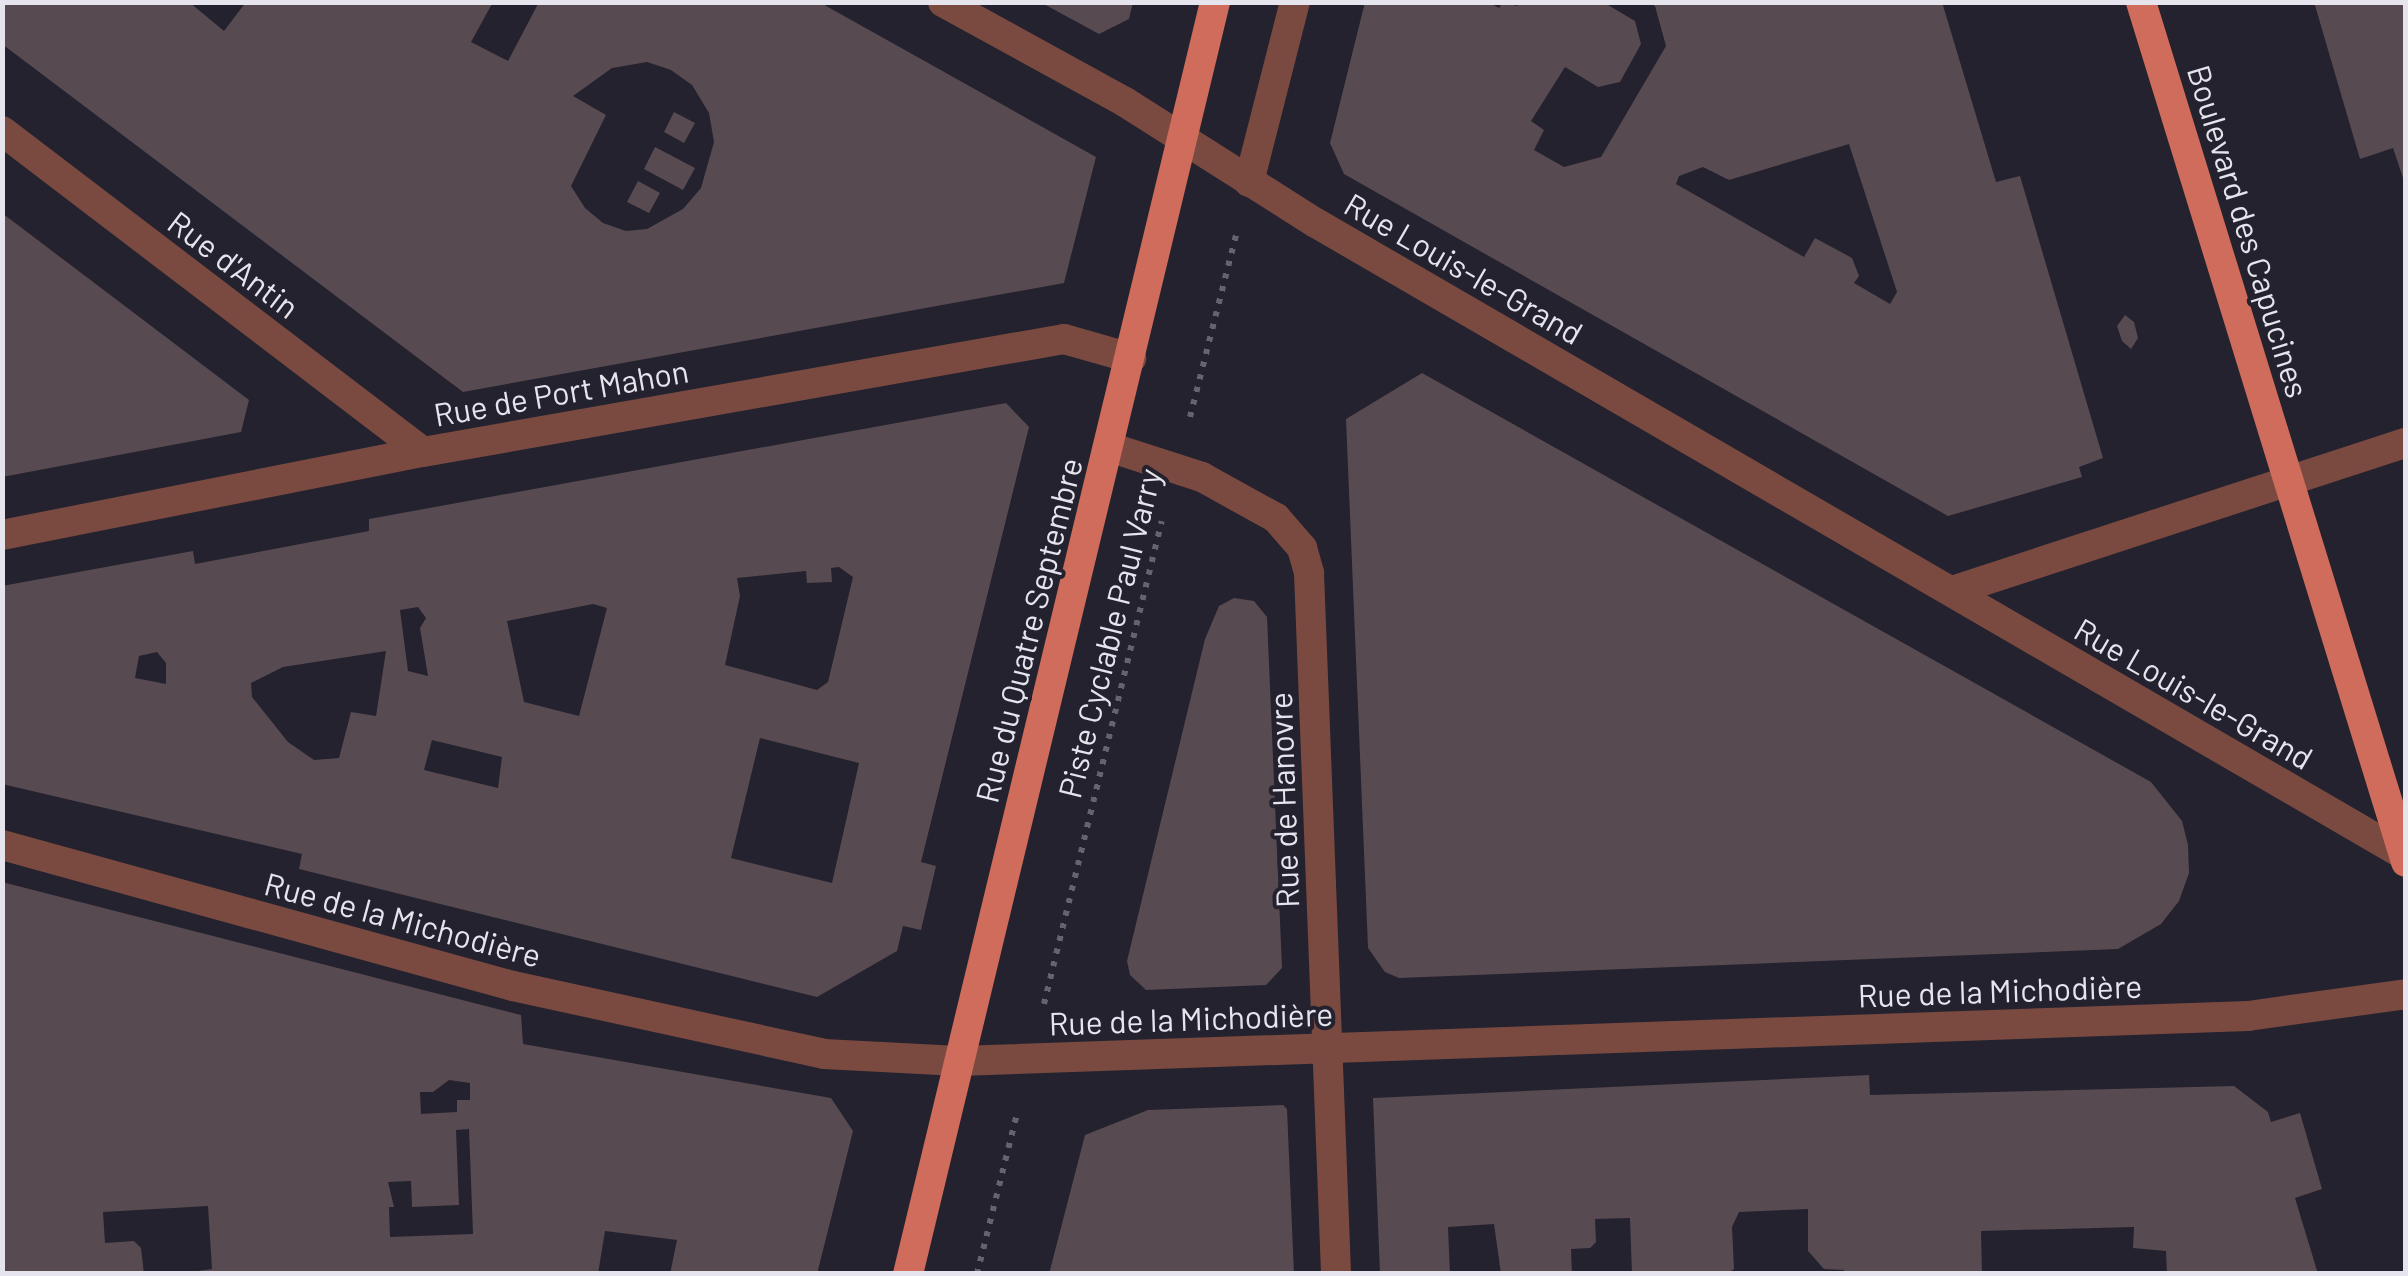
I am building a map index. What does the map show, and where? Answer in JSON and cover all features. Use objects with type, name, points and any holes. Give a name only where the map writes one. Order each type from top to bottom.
[{"type":"main road","name":"Rue du Quatre Septembre","points":[[908,1274],[1215,2]]},
{"type":"main road","name":"Boulevard des Capucines","points":[[2141,2],[2404,858]]},
{"type":"street","name":"Rue Louis-le-Grand","points":[[943,2],[1126,102],[1249,182],[2404,858]]},
{"type":"street","points":[[1249,182],[1295,2]]},
{"type":"street","name":"Rue d'Antin","points":[[2,131],[423,452]]},
{"type":"street","name":"Rue de Port Mahon","points":[[2,535],[423,452],[1064,339],[1130,358]]},
{"type":"street","points":[[1952,591],[2406,442]]},
{"type":"street","name":"Rue de Hanovre","points":[[1109,447],[1176,468],[1236,494],[1276,518],[1302,548],[1309,573],[1336,1274]]},
{"type":"street","name":"Rue de la Michodière","points":[[2,845],[512,986],[824,1054],[959,1061],[2248,1016],[2406,994]]},
{"type":"path","name":"Piste Cyclable Paul Varry","points":[[977,1274],[1249,182]]},
{"type":"building","points":[[2,2],[189,2],[224,31],[246,2],[493,2],[471,42],[508,61],[539,2],[819,2],[1096,157],[1064,283],[463,392],[2,44]],"holes":[[[647,62],[671,70],[692,85],[709,113],[714,142],[701,188],[683,209],[647,229],[626,231],[603,223],[585,208],[571,186],[606,115],[573,96],[612,68]]]},
{"type":"building","points":[[1040,2],[1133,2],[1129,19],[1099,34]]},
{"type":"building","points":[[1365,2],[1488,2],[1499,8],[1503,2],[1517,6],[1519,2],[1603,2],[1635,21],[1641,44],[1620,82],[1598,87],[1565,67],[1531,121],[1544,130],[1534,150],[1564,167],[1601,157],[1666,46],[1655,6],[1648,2],[1942,2],[1996,182],[2020,176],[2103,458],[2079,467],[2082,477],[1948,516],[1344,174],[1330,143]],"holes":[[[1849,144],[1897,292],[1890,304],[1854,283],[1859,276],[1852,258],[1815,238],[1804,257],[1676,184],[1679,176],[1703,167],[1729,180]]]},
{"type":"building","points":[[2314,2],[2406,2],[2406,187],[2393,148],[2360,159]]},
{"type":"building","points":[[674,112],[695,123],[684,143],[664,132]]},
{"type":"building","points":[[655,147],[695,168],[683,190],[644,169]]},
{"type":"building","points":[[638,181],[660,193],[649,213],[627,202]]},
{"type":"building","points":[[2,213],[249,400],[241,432],[2,477]]},
{"type":"building","points":[[2125,315],[2134,322],[2138,338],[2131,349],[2122,341],[2117,326]]},
{"type":"building","points":[[1422,373],[2151,782],[2182,821],[2188,845],[2189,873],[2179,901],[2161,924],[2118,949],[1399,978],[1385,972],[1368,948],[1346,419]]},
{"type":"building","points":[[1006,403],[1029,427],[921,862],[936,866],[921,930],[903,926],[897,951],[817,997],[299,869],[302,854],[2,784],[2,586],[193,551],[195,564],[369,531],[369,519]],"holes":[[[839,567],[853,577],[828,682],[817,690],[725,665],[740,596],[737,578],[806,571],[807,583],[832,582],[831,568]],[[593,604],[607,608],[579,716],[524,702],[507,621]],[[418,607],[426,618],[420,628],[428,676],[408,671],[400,610]],[[386,651],[376,716],[351,712],[339,758],[314,760],[288,742],[252,697],[251,683],[283,667]],[[157,652],[166,663],[166,684],[135,678],[139,656]],[[760,738],[859,763],[832,883],[731,858]],[[432,740],[502,757],[498,788],[424,770]]]},
{"type":"building","points":[[1234,598],[1254,601],[1267,617],[1282,968],[1266,985],[1146,990],[1130,975],[1127,961],[1205,639],[1219,606]]},
{"type":"building","points":[[2,882],[521,1015],[523,1044],[831,1098],[853,1131],[817,1274],[670,1274],[677,1240],[605,1231],[598,1274],[176,1274],[212,1269],[208,1206],[103,1212],[105,1243],[134,1241],[141,1248],[144,1274],[2,1274]],"holes":[[[449,1080],[470,1083],[470,1100],[457,1100],[457,1112],[421,1114],[420,1092],[433,1092]],[[469,1129],[473,1234],[390,1237],[389,1207],[394,1207],[388,1182],[411,1181],[412,1207],[459,1205],[456,1130]]]},
{"type":"building","points":[[1869,1075],[1870,1095],[2234,1086],[2268,1112],[2271,1122],[2300,1113],[2322,1189],[2295,1198],[2318,1274],[2167,1274],[2166,1251],[2133,1248],[2134,1227],[1981,1231],[1982,1274],[1844,1274],[1844,1270],[1824,1269],[1808,1251],[1808,1209],[1739,1212],[1732,1227],[1734,1269],[1727,1274],[1632,1274],[1630,1218],[1595,1219],[1596,1242],[1590,1248],[1571,1249],[1572,1274],[1501,1274],[1494,1224],[1448,1227],[1450,1274],[1380,1274],[1373,1098]]},
{"type":"building","points":[[1283,1105],[1287,1109],[1294,1274],[1049,1274],[1085,1135],[1148,1110]]}]
